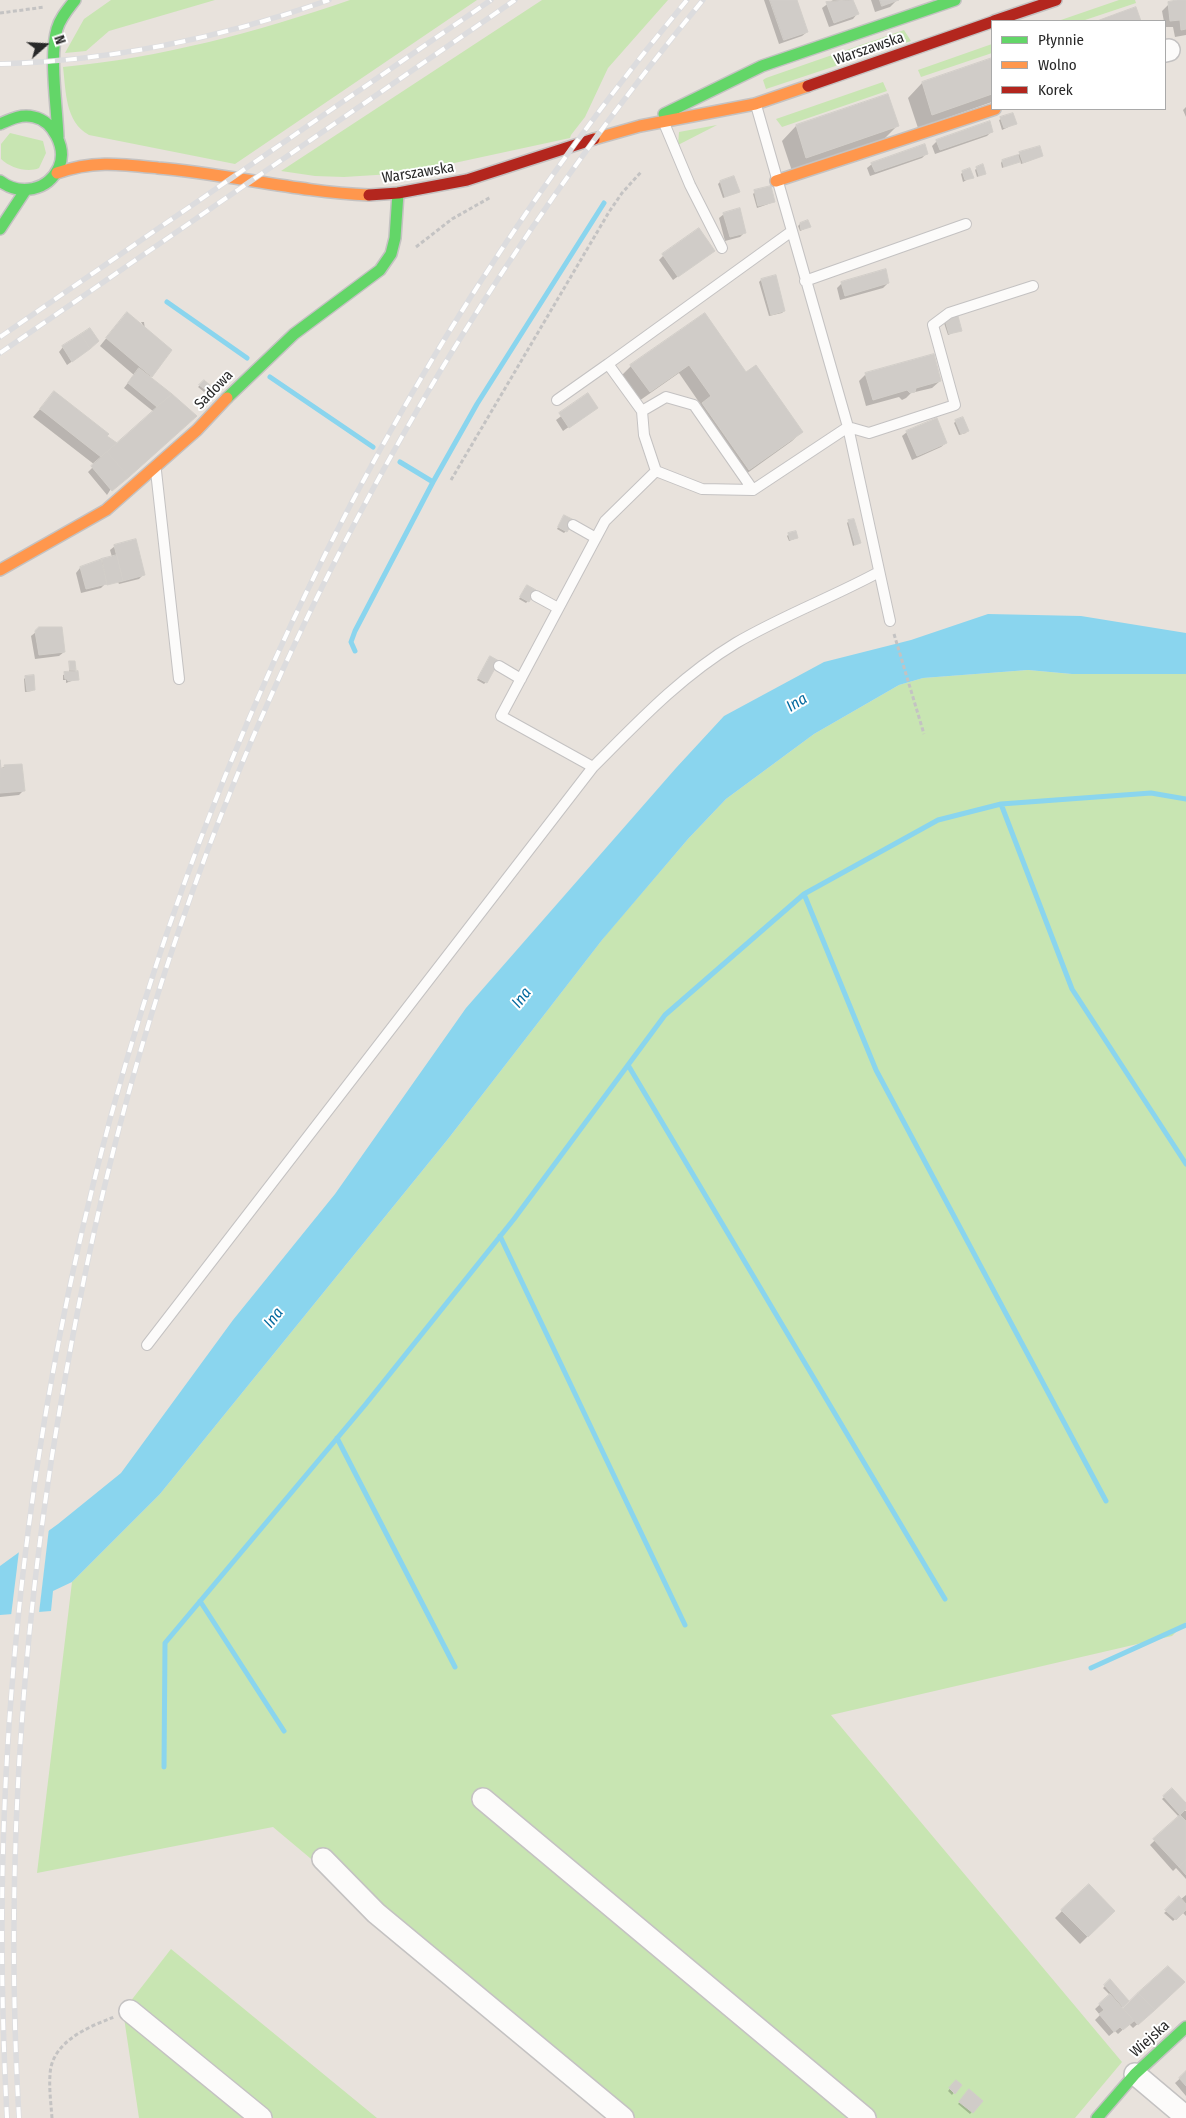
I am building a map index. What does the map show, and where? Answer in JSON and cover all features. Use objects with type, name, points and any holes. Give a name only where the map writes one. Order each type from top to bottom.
[{"type":"main road","points":[[57,173],[62,155],[62,142],[54,50],[57,29],[64,14],[75,0]]},
{"type":"main road","name":"Warszawska","points":[[640,126],[762,66],[955,0]]},
{"type":"main road","name":"Warszawska","points":[[999,20],[1056,0]]},
{"type":"main road","name":"Warszawska","points":[[25,191],[42,186],[57,173],[72,167],[96,162],[194,171],[323,192],[368,195],[398,194],[467,180],[547,153],[640,126],[726,111],[753,95],[991,23]]},
{"type":"main road","points":[[753,95],[751,79],[762,66]]},
{"type":"main road","points":[[776,181],[992,110]]},
{"type":"main road","points":[[3,121],[30,116],[47,124],[62,142]]},
{"type":"main road","name":"Warszawska","points":[[139,154],[194,171]]},
{"type":"main road","points":[[0,181],[5,185],[25,191],[0,229]]},
{"type":"main road","name":"Sadowa","points":[[0,570],[106,510],[156,467],[294,334],[380,270],[391,254],[395,238],[398,194]]},
{"type":"main road","name":"Wiejska","points":[[1097,2118],[1135,2074],[1186,2027]]},
{"type":"street","points":[[30,116],[57,89]]},
{"type":"street","points":[[484,1799],[865,2118]]},
{"type":"street","points":[[323,1859],[376,1913],[622,2118]]},
{"type":"street","points":[[130,2011],[259,2117]]},
{"type":"street","points":[[1135,2074],[1186,2118]]},
{"type":"lane","points":[[753,95],[776,181],[848,427],[890,621]]},
{"type":"lane","points":[[664,122],[690,185],[722,248]]},
{"type":"lane","points":[[805,281],[966,224]]},
{"type":"lane","points":[[557,400],[792,231]]},
{"type":"lane","points":[[656,471],[702,489],[753,490],[848,427],[869,433],[955,405],[933,325],[949,313],[1033,286]]},
{"type":"lane","points":[[608,364],[642,410],[644,435],[656,471]]},
{"type":"lane","points":[[642,410],[666,397],[694,405],[753,490]]},
{"type":"lane","points":[[156,467],[179,679]]},
{"type":"lane","points":[[593,767],[501,716],[605,521],[656,471]]},
{"type":"lane","points":[[573,525],[596,538]]},
{"type":"lane","points":[[147,1345],[593,767],[676,685],[737,643],[879,572]]},
{"type":"lane","points":[[536,596],[558,608]]},
{"type":"lane","points":[[499,666],[521,678]]},
{"type":"path","points":[[0,13],[43,6],[64,14]]},
{"type":"path","points":[[451,480],[609,212],[622,193],[641,172]]},
{"type":"path","points":[[414,248],[452,219],[494,195]]},
{"type":"path","points":[[890,621],[924,734]]},
{"type":"path","points":[[52,2118],[50,2073],[56,2054],[73,2036],[92,2026],[130,2011]]},
{"type":"green space","points":[[111,0],[215,0],[109,31],[86,51],[65,53],[84,19]]},
{"type":"green space","points":[[350,0],[477,0],[235,164],[89,135],[75,122],[71,114],[66,96],[63,67],[136,57],[208,42],[280,23]]},
{"type":"green space","points":[[542,0],[668,0],[608,68],[585,117],[570,138],[408,173],[344,177],[315,176],[281,171]]},
{"type":"green space","points":[[1119,0],[1135,0],[1136,3],[1085,20],[1061,20]]},
{"type":"green space","points":[[904,30],[911,41],[766,89],[763,80],[766,78]]},
{"type":"green space","points":[[991,44],[991,53],[921,77],[918,70]]},
{"type":"green space","points":[[883,82],[887,91],[782,127],[776,119]]},
{"type":"green space","points":[[717,125],[678,145],[679,132]]},
{"type":"green space","points":[[10,133],[43,141],[46,153],[39,168],[30,170],[19,169],[1,159],[1,144]]},
{"type":"green space","points":[[1028,670],[1072,674],[1186,674],[1186,1622],[1172,1636],[831,1715],[1122,2062],[1075,2118],[620,2118],[273,1827],[37,1873],[72,1582],[160,1494],[448,1139],[605,936],[688,839],[726,799],[814,734],[899,685],[923,678]]},
{"type":"green space","points":[[171,1949],[377,2118],[139,2118],[123,2011]]},
{"type":"water","name":"Ina","points":[[988,614],[1081,616],[1186,633],[1186,674],[1072,674],[1028,670],[923,678],[899,685],[814,734],[726,799],[688,839],[602,940],[448,1139],[160,1494],[72,1582],[53,1591],[51,1611],[0,1615],[0,1566],[58,1524],[121,1473],[233,1320],[335,1194],[466,1008],[676,768],[724,716],[824,662],[911,640]]},
{"type":"pier","points":[[49,1528],[39,1613],[11,1616],[19,1551]]},
{"type":"building","points":[[770,0],[797,0],[808,32],[784,40]]},
{"type":"building","points":[[853,0],[859,14],[834,23],[826,2]]},
{"type":"building","points":[[880,0],[899,0],[882,6]]},
{"type":"building","points":[[1186,0],[1186,29],[1181,30],[1180,20],[1170,21],[1168,2]]},
{"type":"building","points":[[1136,7],[1141,20],[1100,20]]},
{"type":"building","points":[[991,58],[991,94],[932,115],[922,82]]},
{"type":"building","points":[[888,94],[899,126],[806,158],[796,125]]},
{"type":"building","points":[[1013,113],[1017,124],[1004,128],[1000,117]]},
{"type":"building","points":[[990,121],[993,132],[940,150],[936,140]]},
{"type":"building","points":[[925,144],[928,154],[875,172],[871,163]]},
{"type":"building","points":[[1040,146],[1043,156],[1023,163],[1019,152]]},
{"type":"building","points":[[1018,155],[1020,162],[1004,167],[1002,160]]},
{"type":"building","points":[[983,164],[986,174],[979,176],[976,167]]},
{"type":"building","points":[[970,168],[974,178],[965,180],[962,171]]},
{"type":"building","points":[[734,176],[740,192],[725,197],[720,181]]},
{"type":"building","points":[[771,186],[775,202],[758,206],[754,190]]},
{"type":"building","points":[[740,208],[746,233],[730,237],[723,213]]},
{"type":"building","points":[[808,220],[811,227],[801,230],[800,223]]},
{"type":"building","points":[[699,228],[715,251],[678,277],[662,254]]},
{"type":"building","points":[[886,269],[889,283],[845,296],[841,282]]},
{"type":"building","points":[[776,275],[785,311],[771,315],[761,279]]},
{"type":"building","points":[[127,312],[172,350],[152,377],[106,338]]},
{"type":"building","points":[[705,313],[746,372],[756,365],[803,432],[749,470],[702,403],[711,396],[689,365],[650,392],[630,365]]},
{"type":"building","points":[[958,316],[962,331],[949,334],[945,320]]},
{"type":"building","points":[[90,328],[99,341],[90,349],[81,334]]},
{"type":"building","points":[[81,334],[90,349],[72,362],[62,346]]},
{"type":"building","points":[[934,354],[941,381],[916,388],[915,392],[910,393],[907,390],[873,400],[865,373]]},
{"type":"building","points":[[139,368],[172,394],[157,407],[128,383]]},
{"type":"building","points":[[204,380],[211,386],[207,391],[199,385]]},
{"type":"building","points":[[54,391],[109,434],[107,436],[117,443],[101,457],[40,409]]},
{"type":"building","points":[[588,393],[598,408],[569,428],[559,413]]},
{"type":"building","points":[[172,394],[197,416],[129,477],[107,452]]},
{"type":"building","points":[[963,417],[969,431],[961,434],[955,420]]},
{"type":"building","points":[[937,418],[947,443],[917,456],[906,431]]},
{"type":"building","points":[[107,452],[129,477],[112,491],[91,466]]},
{"type":"building","points":[[564,515],[574,520],[567,532],[558,527]]},
{"type":"building","points":[[854,519],[861,543],[855,545],[848,520]]},
{"type":"building","points":[[796,531],[798,538],[790,540],[788,533]]},
{"type":"building","points":[[136,539],[145,575],[123,581],[114,545]]},
{"type":"building","points":[[117,555],[123,581],[107,585],[101,559]]},
{"type":"building","points":[[102,559],[107,584],[86,589],[80,567]]},
{"type":"building","points":[[527,585],[536,590],[529,602],[520,597]]},
{"type":"building","points":[[39,627],[62,627],[65,652],[39,655],[35,631]]},
{"type":"building","points":[[490,656],[499,661],[487,683],[478,678]]},
{"type":"building","points":[[69,661],[75,661],[76,670],[70,670]]},
{"type":"building","points":[[78,671],[79,680],[68,681],[65,679],[64,672]]},
{"type":"building","points":[[34,675],[35,690],[27,691],[25,676]]},
{"type":"building","points":[[0,760],[1,768],[5,768],[4,765],[22,764],[25,791],[0,793]]},
{"type":"building","points":[[1172,1788],[1186,1803],[1186,1809],[1180,1815],[1163,1796]]},
{"type":"building","points":[[1180,1815],[1186,1821],[1186,1860],[1179,1867],[1153,1839]]},
{"type":"building","points":[[1186,1860],[1186,1875],[1179,1867]]},
{"type":"building","points":[[1089,1884],[1115,1911],[1088,1937],[1061,1910]]},
{"type":"building","points":[[1179,1896],[1186,1904],[1186,1910],[1176,1920],[1165,1910]]},
{"type":"building","points":[[1168,1966],[1185,1982],[1155,2010],[1138,1993]]},
{"type":"building","points":[[1110,1979],[1129,2001],[1123,2007],[1104,1985]]},
{"type":"building","points":[[1138,1993],[1155,2010],[1138,2025],[1123,2008]]},
{"type":"building","points":[[1110,1994],[1134,2021],[1123,2030],[1120,2027],[1114,2032],[1099,2014],[1104,2010],[1099,2004]]},
{"type":"building","points":[[1186,2071],[1186,2086],[1179,2078]]},
{"type":"building","points":[[956,2080],[962,2085],[955,2094],[949,2088]]},
{"type":"building","points":[[969,2089],[983,2101],[973,2113],[959,2102]]},
{"type":"waterway","points":[[355,651],[351,642],[355,631],[433,482],[477,404],[604,203]]},
{"type":"waterway","points":[[167,302],[247,358]]},
{"type":"waterway","points":[[270,377],[373,447]]},
{"type":"waterway","points":[[400,462],[433,482]]},
{"type":"waterway","points":[[164,1767],[165,1643],[365,1405],[514,1219],[665,1015],[804,894],[938,820],[1001,804],[1151,793],[1186,799]]},
{"type":"waterway","points":[[1001,804],[1072,989],[1186,1164]]},
{"type":"waterway","points":[[804,894],[876,1070],[1106,1501]]},
{"type":"waterway","points":[[628,1065],[945,1599]]},
{"type":"waterway","points":[[500,1236],[685,1625]]},
{"type":"waterway","points":[[337,1438],[455,1667]]},
{"type":"waterway","points":[[200,1601],[284,1731]]},
{"type":"waterway","points":[[1091,1668],[1186,1625]]},
{"type":"railway","points":[[0,64],[84,58],[167,45],[249,25],[329,0]]},
{"type":"railway","points":[[0,337],[491,0]]},
{"type":"railway","points":[[0,353],[515,0]]},
{"type":"railway","points":[[7,2118],[2,1946],[4,1818],[6,1775],[28,1533],[68,1294],[127,1060],[203,832],[298,611],[410,397],[540,193],[687,0]]},
{"type":"railway","points":[[19,2118],[14,1952],[18,1786],[23,1703],[40,1538],[64,1382],[93,1236],[110,1164],[154,1005],[208,849],[270,697],[341,549],[420,405],[507,265],[601,130],[703,0]]},
{"type":"traffic: fast","points":[[58,137],[54,68],[55,40],[60,21],[75,0]]},
{"type":"traffic: fast","points":[[664,114],[762,66],[955,0]]},
{"type":"traffic: fast","points":[[0,124],[12,119],[29,116],[41,120],[57,136],[61,152],[59,167],[54,175],[41,186],[33,189],[16,189],[0,181]]},
{"type":"traffic: fast","points":[[0,229],[25,191]]},
{"type":"traffic: fast","points":[[227,398],[294,334],[380,270],[391,254],[395,238],[398,193]]},
{"type":"traffic: fast","points":[[1097,2118],[1135,2074],[1186,2027]]},
{"type":"traffic: slow","points":[[594,139],[640,126],[755,104],[808,86]]},
{"type":"traffic: slow","points":[[776,181],[992,110]]},
{"type":"traffic: slow","points":[[57,173],[83,166],[107,164],[132,165],[211,174],[316,190],[369,195]]},
{"type":"traffic: slow","points":[[0,570],[106,510],[197,430],[227,398]]},
{"type":"traffic: jam","points":[[997,20],[1056,0]]},
{"type":"traffic: jam","points":[[808,86],[991,22]]},
{"type":"traffic: jam","points":[[369,195],[398,193],[467,180],[594,139]]}]
